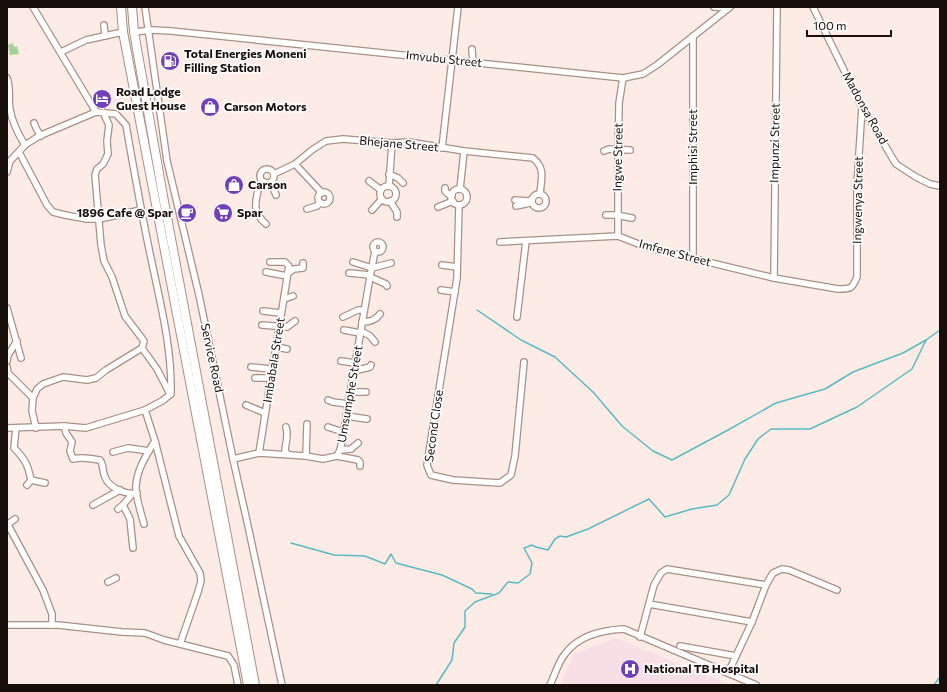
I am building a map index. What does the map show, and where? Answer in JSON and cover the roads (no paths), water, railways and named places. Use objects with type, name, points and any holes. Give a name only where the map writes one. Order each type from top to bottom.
[{"type":"highway","points":[[121,7],[123,32],[248,685]]},
{"type":"highway","points":[[132,7],[134,32],[163,196],[255,685]]},
{"type":"street","points":[[33,7],[96,112]]},
{"type":"street","name":"Service Road","points":[[145,7],[167,161],[198,290],[282,685]]},
{"type":"street","points":[[442,148],[458,7]]},
{"type":"street","points":[[714,7],[729,8]]},
{"type":"street","name":"Impunzi Street","points":[[774,278],[777,7]]},
{"type":"street","name":"Madonsa Road","points":[[813,7],[862,107],[896,164],[916,177],[930,184],[940,186]]},
{"type":"street","name":"Imvubu Street","points":[[134,32],[170,31],[623,78],[643,74],[657,65],[729,8]]},
{"type":"street","points":[[104,25],[105,36]]},
{"type":"street","points":[[61,52],[86,40],[123,32]]},
{"type":"street","name":"Imphisi Street","points":[[693,36],[693,258]]},
{"type":"street","points":[[472,49],[473,63]]},
{"type":"street","points":[[7,78],[10,85],[8,108],[13,122],[25,145]]},
{"type":"street","name":"Ingwe Street","points":[[618,236],[619,103],[623,78]]},
{"type":"street","name":"Ingwenya Street","points":[[848,289],[853,286],[857,277],[857,185],[862,107]]},
{"type":"street","points":[[7,172],[10,161],[25,145],[40,136],[96,112],[116,114],[126,125],[163,311],[171,374],[170,394],[162,402],[144,410],[86,428],[64,426],[7,428]]},
{"type":"street","points":[[36,428],[32,411],[33,398],[37,389],[43,384],[63,378],[87,380],[96,378],[106,370],[142,348],[144,341],[124,316],[112,277],[104,261],[101,245],[95,175],[108,154],[107,141],[109,125],[103,112]]},
{"type":"street","points":[[34,123],[40,136]]},
{"type":"street","name":"Bhejane Street","points":[[274,174],[295,164],[326,141],[343,139],[392,143],[409,142],[464,151],[533,158],[540,164],[542,172],[540,194]]},
{"type":"street","points":[[389,186],[392,143]]},
{"type":"street","points":[[604,152],[609,149],[630,150]]},
{"type":"street","points":[[460,190],[464,151]]},
{"type":"street","points":[[19,152],[47,205],[53,212],[99,219],[142,210]]},
{"type":"street","points":[[295,164],[322,192],[329,194],[330,199],[327,204],[320,202]]},
{"type":"street","points":[[264,182],[261,178],[263,172],[269,170],[274,174],[274,179],[271,182]]},
{"type":"street","points":[[389,174],[398,178],[404,183]]},
{"type":"street","points":[[369,181],[381,190]]},
{"type":"street","points":[[266,224],[259,218],[255,208],[259,185],[264,182],[271,182]]},
{"type":"street","points":[[271,182],[276,195]]},
{"type":"street","points":[[382,199],[380,196],[381,190],[384,187],[389,186]]},
{"type":"street","points":[[382,199],[385,201],[390,201],[394,198],[396,193],[393,188],[389,186]]},
{"type":"street","points":[[438,207],[452,198],[455,191],[464,191],[467,198],[464,204],[459,205],[452,198],[448,194],[445,191],[445,188]]},
{"type":"street","points":[[320,202],[318,198],[322,192]]},
{"type":"street","points":[[536,194],[540,194],[546,198],[546,202],[543,206],[536,208],[532,201],[536,194]]},
{"type":"street","points":[[372,210],[382,199]]},
{"type":"street","points":[[390,201],[397,212],[397,217]]},
{"type":"street","points":[[516,203],[532,201]]},
{"type":"street","points":[[307,209],[317,206],[320,202]]},
{"type":"street","name":"Second Close","points":[[459,205],[455,292],[427,465],[432,475],[454,480],[500,483],[511,475],[515,456],[524,362]]},
{"type":"street","points":[[606,215],[632,218]]},
{"type":"street","name":"Imfene Street","points":[[500,242],[618,236],[646,247],[774,278],[838,289],[848,289]]},
{"type":"street","points":[[518,317],[526,241]]},
{"type":"street","name":"Umsumphe Street","points":[[233,459],[259,453],[288,454],[323,459],[338,453],[344,432],[360,332],[376,251]]},
{"type":"street","name":"Imbabala Street","points":[[259,453],[289,266],[285,262],[270,262]]},
{"type":"street","points":[[354,262],[372,268],[391,263]]},
{"type":"street","points":[[266,272],[288,274],[294,269],[303,268],[303,263]]},
{"type":"street","points":[[442,265],[457,267]]},
{"type":"street","points":[[350,273],[370,276],[386,284],[386,286]]},
{"type":"street","points":[[441,290],[455,292]]},
{"type":"street","points":[[284,299],[293,296]]},
{"type":"street","points":[[7,308],[18,341],[21,358]]},
{"type":"street","points":[[343,317],[358,310],[364,310]]},
{"type":"street","points":[[262,311],[281,313]]},
{"type":"street","points":[[362,322],[368,322],[378,317],[380,314]]},
{"type":"street","points":[[262,325],[287,327],[295,321]]},
{"type":"street","points":[[344,330],[360,332],[370,336],[375,342]]},
{"type":"street","points":[[7,361],[8,355],[18,341]]},
{"type":"street","points":[[276,347],[287,349]]},
{"type":"street","points":[[142,348],[157,369],[170,394]]},
{"type":"street","points":[[341,361],[355,364]]},
{"type":"street","points":[[354,371],[370,367],[371,365]]},
{"type":"street","points":[[7,367],[8,373],[33,398]]},
{"type":"street","points":[[251,367],[272,369]]},
{"type":"street","points":[[255,378],[271,378]]},
{"type":"street","points":[[350,392],[366,392]]},
{"type":"street","points":[[328,400],[348,404]]},
{"type":"street","points":[[246,406],[265,413]]},
{"type":"street","points":[[144,410],[155,441],[179,536],[200,573],[201,581],[198,592],[180,644]]},
{"type":"street","points":[[346,416],[367,419]]},
{"type":"street","points":[[306,456],[307,424]]},
{"type":"street","points":[[64,426],[66,433],[72,442],[70,452],[73,459],[86,456],[92,459],[100,460],[105,479],[109,484],[120,490],[134,493]]},
{"type":"street","points":[[286,427],[288,441],[285,446],[285,452],[288,454]]},
{"type":"street","points":[[328,427],[344,432]]},
{"type":"street","points":[[16,428],[14,448],[24,458],[29,468],[31,480],[27,485]]},
{"type":"street","points":[[118,510],[134,493],[138,475],[155,441]]},
{"type":"street","points":[[338,453],[351,448],[358,443]]},
{"type":"street","points":[[113,452],[128,448],[149,451]]},
{"type":"street","points":[[338,453],[358,460],[360,462],[360,466]]},
{"type":"street","points":[[31,480],[45,483]]},
{"type":"street","points":[[93,505],[120,490]]},
{"type":"street","points":[[134,493],[144,524]]},
{"type":"street","points":[[123,505],[130,518],[133,548]]},
{"type":"street","points":[[15,519],[7,524],[43,590],[52,614],[52,625]]},
{"type":"street","points":[[728,673],[752,622],[766,585],[773,573],[782,569],[788,570],[837,590]]},
{"type":"street","points":[[640,637],[654,585],[661,573],[667,570],[691,572],[766,585]]},
{"type":"street","points":[[108,582],[116,578]]},
{"type":"street","points":[[649,604],[752,622]]},
{"type":"street","points":[[7,625],[52,625],[145,633],[164,640],[228,656],[234,665],[238,685]]},
{"type":"street","points":[[550,685],[564,655],[574,644],[590,636],[610,630],[624,629],[756,685]]},
{"type":"street","points":[[680,646],[736,656]]},
{"type":"waterway","points":[[477,310],[521,340],[555,357],[594,393],[622,426],[653,451],[672,460],[776,403],[825,389],[853,372],[903,353],[940,330]]},
{"type":"waterway","points":[[436,685],[452,660],[454,643],[465,627],[465,611],[475,602],[499,593],[508,582],[518,583],[530,574],[532,563],[524,548],[532,545],[548,550],[555,539],[560,536],[566,537],[588,529],[649,499],[665,517],[692,509],[717,505],[729,495],[745,459],[758,439],[771,429],[810,429],[857,407],[912,369],[926,340]]},
{"type":"waterway","points":[[291,543],[334,555],[365,556],[385,564],[391,554],[396,563],[442,575],[472,589],[476,593],[492,594]]},
{"type":"waterway","points":[[934,685],[940,677]]},
{"type":"place","name":"Total Energies Moneni Filling Station","points":[[170,61]]},
{"type":"place","name":"Road Lodge Guest House","points":[[102,99]]},
{"type":"place","name":"Carson Motors","points":[[210,107]]},
{"type":"place","name":"Carson","points":[[234,185]]},
{"type":"place","name":"1896 Cafe @ Spar","points":[[187,213]]},
{"type":"place","name":"Spar","points":[[223,213]]},
{"type":"place","name":"National TB Hospital","points":[[630,669]]}]
